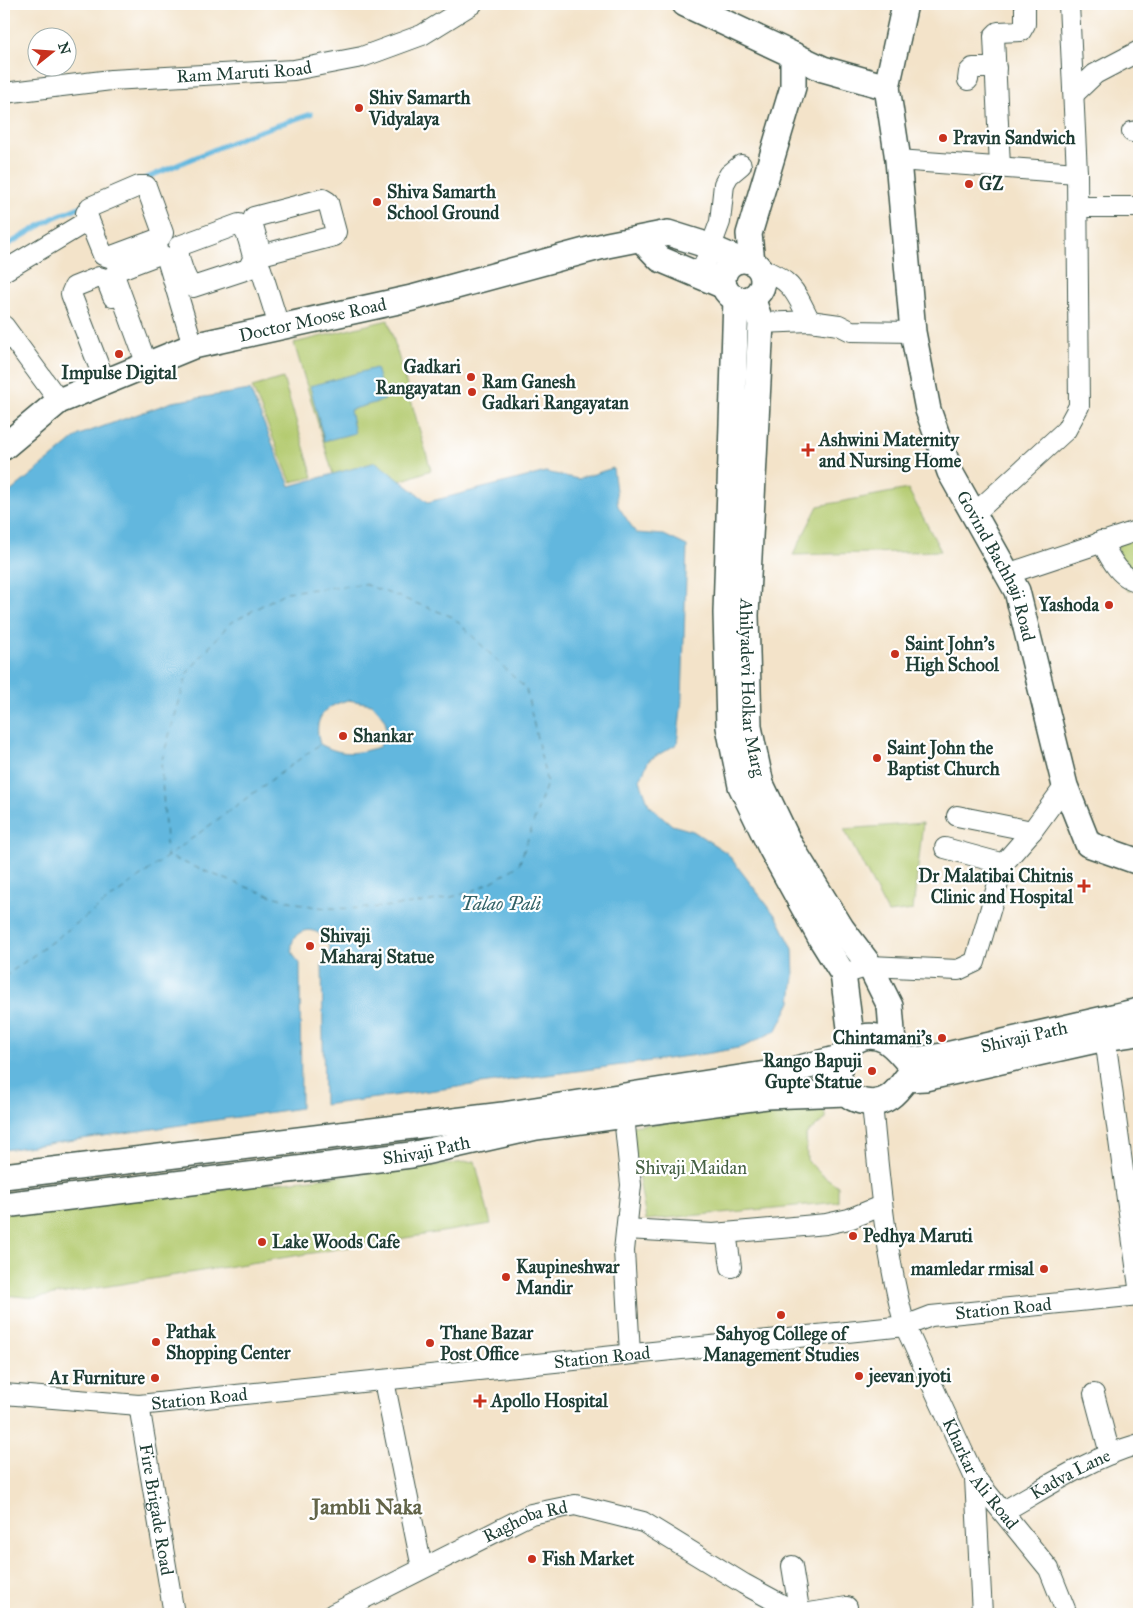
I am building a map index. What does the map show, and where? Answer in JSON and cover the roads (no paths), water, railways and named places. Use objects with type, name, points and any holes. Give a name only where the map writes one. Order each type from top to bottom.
[{"type":"main road","points":[[685,4],[823,68],[887,87],[905,4]]},
{"type":"main road","points":[[641,239],[660,259],[737,294],[762,284],[750,263],[749,234],[793,87],[793,55]]},
{"type":"main road","points":[[793,87],[823,68]]},
{"type":"main road","name":"Govind Bachhaji Road","points":[[887,87],[898,160],[913,332],[928,410],[950,472],[1017,591],[1065,786],[1088,844],[1139,862]]},
{"type":"main road","name":"Doctor Moose Road","points":[[4,447],[59,402],[193,346],[412,298],[607,245],[668,233],[750,263]]},
{"type":"main road","points":[[737,294],[723,276],[727,268],[750,263]]},
{"type":"main road","name":"Ahilyadevi Holkar Marg","points":[[737,294],[761,323],[746,615],[749,727],[761,784],[790,845],[842,929],[870,966],[890,1006],[902,1061]]},
{"type":"main road","name":"Ahilyadevi Holkar Marg","points":[[737,294],[726,613],[729,727],[741,786],[771,848],[820,937],[843,974],[846,1051]]},
{"type":"main road","name":"Shivaji Path","points":[[902,1061],[942,1056],[1139,1011]]},
{"type":"main road","points":[[902,1061],[892,1097],[872,1103],[854,1099],[848,1093],[839,1076],[846,1051],[872,1037],[883,1039],[902,1061],[925,1078],[1105,1038],[1139,1033]]},
{"type":"main road","name":"Shivaji Path","points":[[4,1176],[503,1115],[792,1070],[846,1051]]},
{"type":"main road","name":"Shivaji Path","points":[[4,1205],[411,1155],[536,1127],[767,1096],[848,1093]]},
{"type":"street","name":"Ram Maruti Road","points":[[4,93],[110,80],[304,68],[362,57],[422,35],[472,4]]},
{"type":"street","points":[[1000,168],[994,36],[998,32],[1021,31],[1025,24],[1024,4]]},
{"type":"street","points":[[974,514],[1066,430],[1079,406],[1078,207],[1069,4]]},
{"type":"street","points":[[1074,94],[1095,74],[1139,51]]},
{"type":"street","points":[[968,80],[969,72],[973,68],[996,68]]},
{"type":"street","points":[[898,160],[1077,173]]},
{"type":"street","points":[[700,276],[712,248],[720,222],[724,184],[728,175],[741,165]]},
{"type":"street","points":[[1078,207],[1139,207]]},
{"type":"street","points":[[4,271],[86,223],[104,269]]},
{"type":"street","points":[[284,325],[263,261],[312,252]]},
{"type":"street","points":[[143,366],[114,275],[118,270],[160,254],[167,259],[193,346]]},
{"type":"street","points":[[750,263],[775,274],[792,287],[810,321]]},
{"type":"street","points":[[105,382],[71,294],[74,287],[100,277],[106,279],[143,366]]},
{"type":"street","points":[[761,323],[810,321],[840,325],[850,331],[913,332]]},
{"type":"street","points":[[4,326],[59,402]]},
{"type":"street","points":[[1007,574],[1101,541],[1139,530]]},
{"type":"street","points":[[1101,541],[1112,564],[1134,580],[1139,581]]},
{"type":"street","points":[[843,974],[870,966],[958,970],[975,962],[1004,864],[1032,832],[1065,786]]},
{"type":"street","points":[[957,816],[1032,832]]},
{"type":"street","points":[[945,848],[1004,864]]},
{"type":"street","points":[[1105,1038],[1139,1288]]},
{"type":"street","name":"Kharkar Ali Road","points":[[872,1103],[881,1206],[898,1300],[905,1326],[975,1478],[1004,1511],[1049,1569],[1067,1614]]},
{"type":"street","points":[[624,1116],[631,1185],[624,1251],[630,1353]]},
{"type":"street","points":[[627,1229],[726,1233],[826,1224],[850,1219],[881,1206]]},
{"type":"street","points":[[726,1233],[731,1267]]},
{"type":"street","name":"Station Road","points":[[4,1394],[139,1405],[905,1326],[931,1316],[1139,1295]]},
{"type":"street","points":[[384,1381],[422,1568]]},
{"type":"street","points":[[1094,1394],[1110,1454]]},
{"type":"street","name":"Fire Brigade Road","points":[[139,1405],[174,1614]]},
{"type":"street","name":"Kadva Lane","points":[[1004,1511],[1069,1473],[1110,1454],[1139,1444]]},
{"type":"street","points":[[975,1478],[982,1614]]},
{"type":"street","name":"Raghoba Rd","points":[[333,1614],[532,1514],[575,1505],[643,1522],[744,1584],[799,1614]]},
{"type":"street","points":[[792,1566],[799,1614],[847,1607]]},
{"type":"water","points":[[376,368],[385,400],[350,410],[355,433],[324,441],[310,386]]},
{"type":"water","name":"Talao Pali","points":[[250,390],[290,486],[376,462],[428,502],[546,472],[578,479],[613,468],[618,506],[636,533],[664,535],[687,546],[682,700],[677,744],[649,760],[640,780],[649,805],[672,825],[693,831],[727,853],[778,919],[793,949],[794,977],[791,1002],[777,1030],[743,1047],[711,1053],[324,1105],[322,963],[328,957],[330,948],[323,937],[315,931],[307,930],[294,938],[292,946],[293,954],[300,963],[301,1108],[4,1150],[4,556],[7,549],[4,534],[4,497],[79,435],[172,402]],"holes":[[[348,700],[372,704],[386,724],[385,733],[379,747],[349,753],[335,751],[320,744],[318,735],[319,720],[327,710]]]},
{"type":"waterway","points":[[144,179],[248,135],[311,114]]},
{"type":"waterway","points":[[4,247],[53,218],[84,205]]},
{"type":"place","name":"Shiv Samarth Vidyalaya","points":[[359,108]]},
{"type":"place","name":"Pravin Sandwich","points":[[943,138]]},
{"type":"place","name":"GZ","points":[[969,184]]},
{"type":"place","name":"Shiva Samarth School Ground","points":[[377,202]]},
{"type":"place","name":"Impulse Digital","points":[[119,354]]},
{"type":"place","name":"Gadkari Rangayatan","points":[[471,377]]},
{"type":"place","name":"Ram Ganesh Gadkari Rangayatan","points":[[472,392]]},
{"type":"place","name":"Ashwini Maternity and Nursing Home","points":[[808,450]]},
{"type":"place","name":"Yashoda","points":[[1109,605]]},
{"type":"place","name":"Saint John's High School","points":[[895,654]]},
{"type":"place","name":"Shankar","points":[[343,736]]},
{"type":"place","name":"Saint John the Baptist Church","points":[[877,758]]},
{"type":"place","name":"Dr Malatibai Chitnis Clinic and Hospital","points":[[1084,886]]},
{"type":"place","name":"Shivaji Maharaj Statue","points":[[310,946]]},
{"type":"place","name":"Chintamani's","points":[[942,1038]]},
{"type":"place","name":"Rango Bapuji Gupte Statue","points":[[872,1071]]},
{"type":"place","name":"Pedhya Maruti","points":[[853,1236]]},
{"type":"place","name":"Lake Woods Cafe","points":[[262,1242]]},
{"type":"place","name":"mamledar rmisal","points":[[1044,1269]]},
{"type":"place","name":"Kaupineshwar Mandir","points":[[506,1277]]},
{"type":"place","name":"Sahyog College of Management Studies","points":[[781,1315]]},
{"type":"place","name":"Pathak Shopping Center","points":[[156,1342]]},
{"type":"place","name":"Thane Bazar Post Office","points":[[430,1343]]},
{"type":"place","name":"jeevan jyoti","points":[[859,1376]]},
{"type":"place","name":"A1 Furniture","points":[[155,1378]]},
{"type":"place","name":"Apollo Hospital","points":[[480,1401]]},
{"type":"place","name":"Fish Market","points":[[532,1559]]},
{"type":"district","name":"Jambli Naka","points":[[367,1506]]},
{"type":"park label","name":"Shivaji Maidan","points":[[691,1168]]}]
